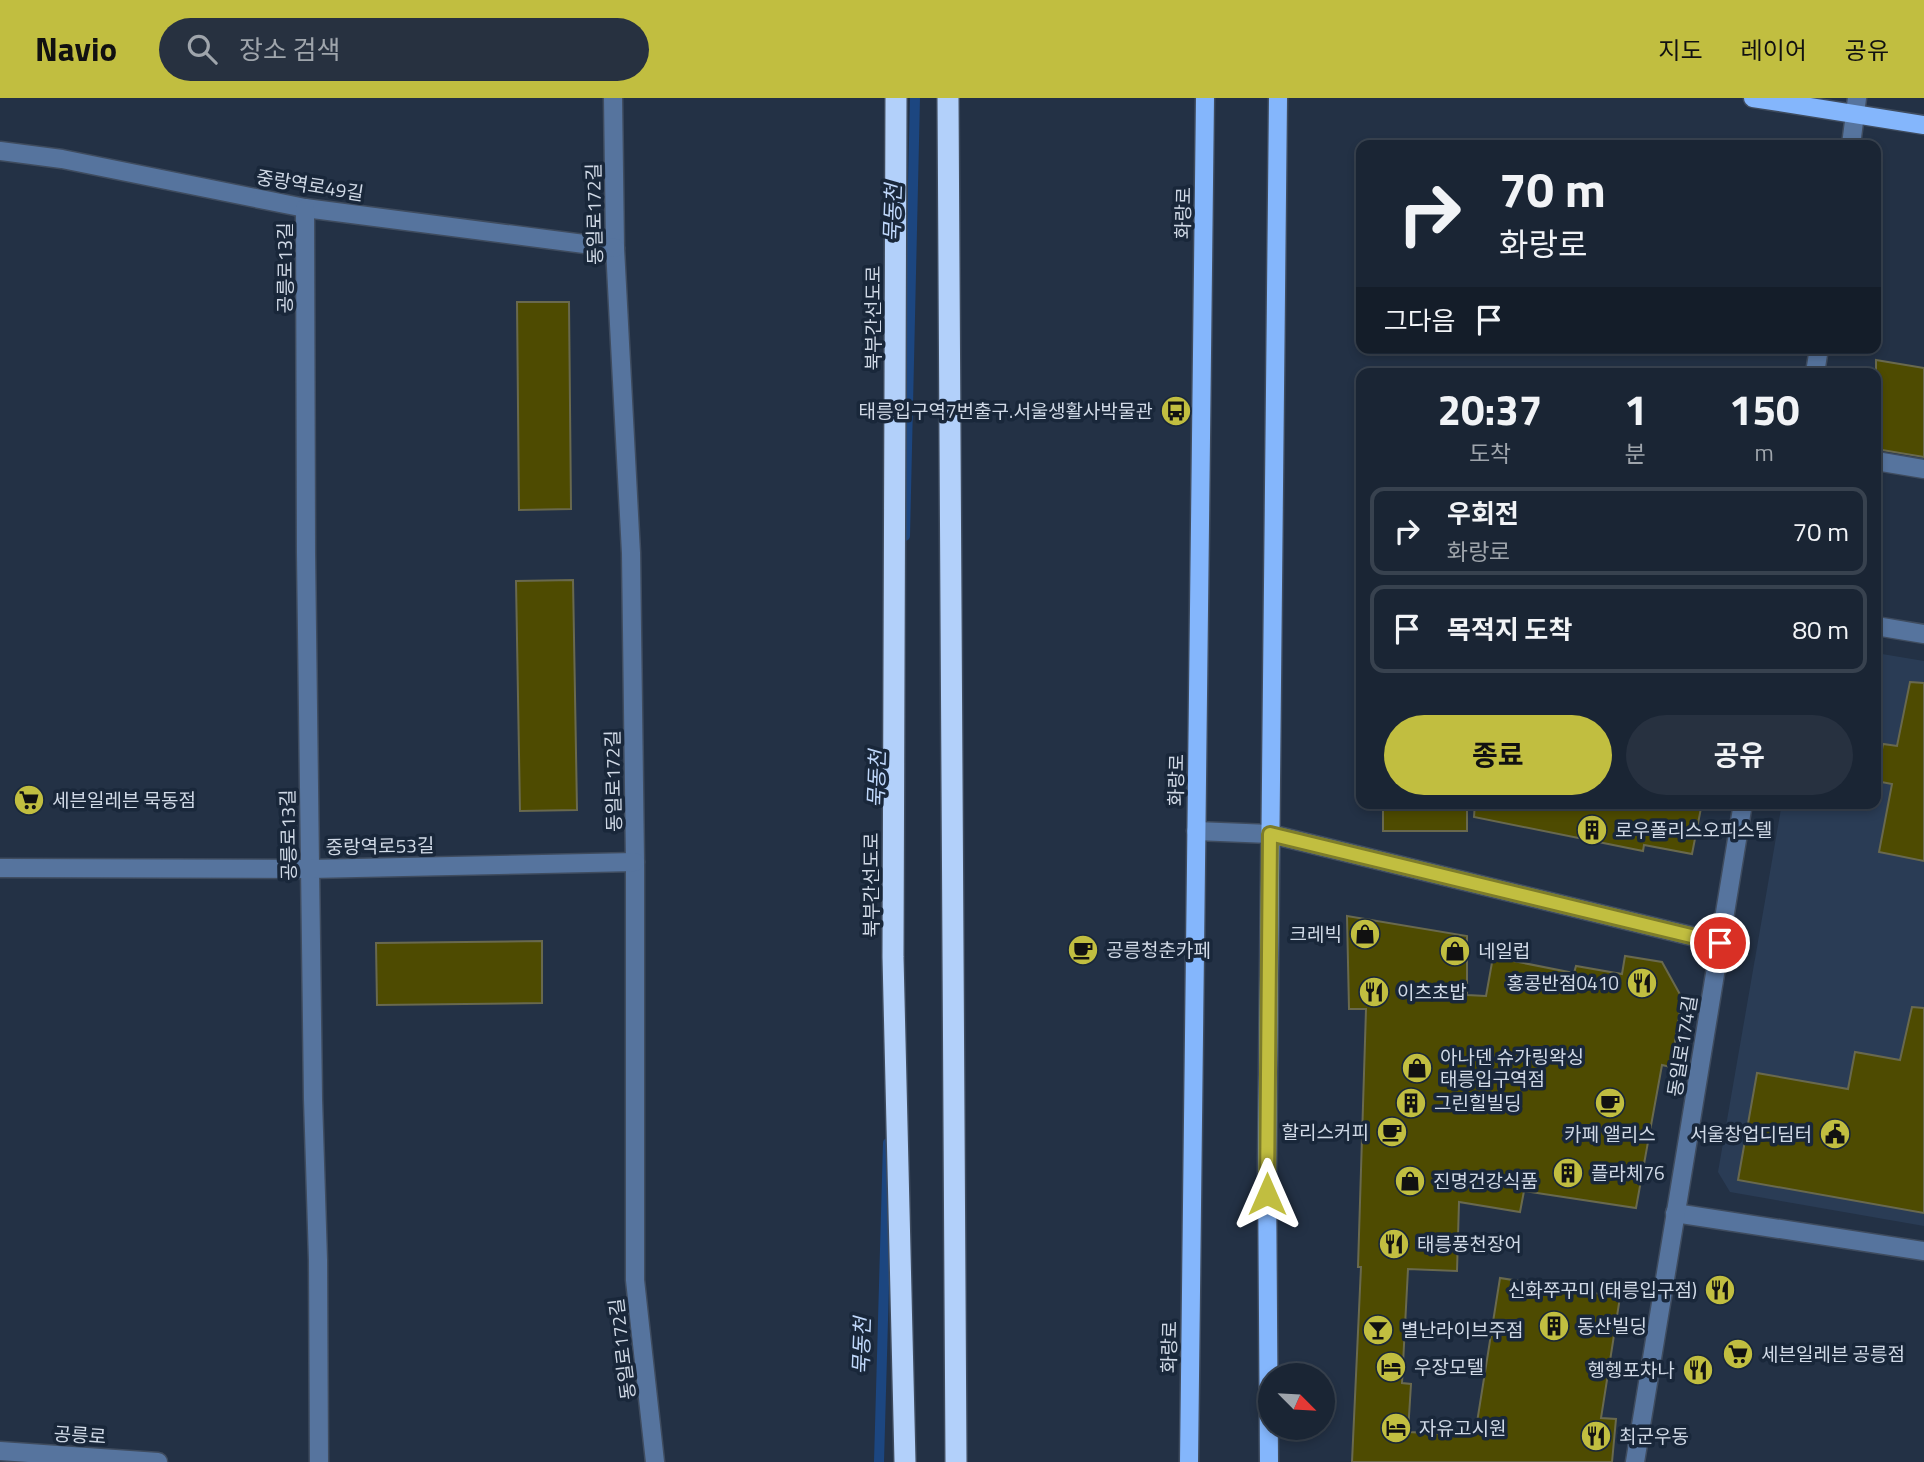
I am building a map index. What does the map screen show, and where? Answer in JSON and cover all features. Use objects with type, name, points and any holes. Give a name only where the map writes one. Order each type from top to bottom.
[{"type":"highway","name":"북부간선도로","points":[[896,98],[893,957],[905,1462]]},
{"type":"highway","points":[[948,98],[956,1462]]},
{"type":"main road","name":"화랑로","points":[[1189,1462],[1205,98]]},
{"type":"main road","points":[[1269,1462],[1267,1171],[1278,98]]},
{"type":"main road","points":[[1753,98],[1856,106],[1924,125]]},
{"type":"street","name":"동일로172길","points":[[613,98],[615,248],[631,553],[635,862],[635,1280],[655,1462]]},
{"type":"street","points":[[1852,140],[1856,106]]},
{"type":"street","name":"중랑역로49길","points":[[0,151],[62,159],[305,208],[615,248]]},
{"type":"street","name":"공릉로13길","points":[[305,208],[310,869],[319,1462]]},
{"type":"street","points":[[1881,462],[1924,469]]},
{"type":"street","points":[[1881,627],[1924,634]]},
{"type":"street","name":"동일로174길","points":[[1635,1462],[1742,809]]},
{"type":"street","points":[[1196,831],[1270,834],[1720,943]]},
{"type":"street","name":"중랑역로53길","points":[[0,868],[310,869],[635,862]]},
{"type":"street","points":[[1675,1213],[1924,1251]]},
{"type":"street","name":"공릉로","points":[[0,1451],[158,1462]]},
{"type":"shaded area","points":[[1881,654],[1924,661],[1924,1226],[1730,1192],[1718,1172],[1781,809],[1881,809]]},
{"type":"building","points":[[517,302],[569,302],[571,509],[519,510]]},
{"type":"building","points":[[1876,360],[1924,368],[1924,457],[1881,450],[1881,368],[1876,368]]},
{"type":"building","points":[[573,580],[577,810],[520,811],[516,581]]},
{"type":"building","points":[[1910,682],[1924,683],[1924,861],[1879,852],[1892,784],[1881,782],[1881,755],[1883,744],[1897,746]]},
{"type":"building","points":[[1383,809],[1467,809],[1467,831],[1383,831]]},
{"type":"building","points":[[1475,809],[1701,809],[1692,854],[1644,845],[1643,851],[1474,817]]},
{"type":"building","points":[[1347,916],[1467,936],[1467,995],[1486,996],[1493,957],[1574,973],[1576,966],[1622,974],[1625,956],[1662,962],[1682,998],[1671,1067],[1662,1065],[1636,1208],[1524,1191],[1520,1212],[1459,1202],[1457,1271],[1408,1269],[1402,1383],[1411,1384],[1408,1432],[1475,1435],[1500,1278],[1620,1297],[1601,1418],[1616,1419],[1612,1462],[1352,1462],[1361,1267],[1358,1267],[1366,1009],[1349,1009]]},
{"type":"building","points":[[542,941],[542,1003],[377,1005],[376,943]]},
{"type":"building","name":"서울창업디딤터","points":[[1912,1007],[1924,1008],[1924,1213],[1738,1180],[1757,1073],[1848,1089],[1855,1052],[1900,1060]]},
{"type":"waterway","name":"묵동천","points":[[905,536],[915,98]]},
{"type":"waterway","name":"묵동천","points":[[879,1462],[888,1143]]},
{"type":"place","name":"태릉입구역7번출구.서울생활사박물관","points":[[1176,411]]},
{"type":"place","name":"세븐일레븐 묵동점","points":[[29,800]]},
{"type":"place","name":"로우폴리스오피스텔","points":[[1592,830]]},
{"type":"place","name":"크레빅","points":[[1365,934]]},
{"type":"place","name":"공릉청춘카페","points":[[1083,950]]},
{"type":"place","name":"네일럽","points":[[1455,951]]},
{"type":"place","name":"홍콩반점0410","points":[[1642,983]]},
{"type":"place","name":"이츠초밥","points":[[1374,992]]},
{"type":"place","name":"아나덴 슈가링왁싱 태릉입구역점","points":[[1417,1068]]},
{"type":"place","name":"그린힐빌딩","points":[[1411,1103]]},
{"type":"place","name":"카페 앨리스","points":[[1610,1103]]},
{"type":"place","name":"할리스커피","points":[[1392,1132]]},
{"type":"place","name":"서울창업디딤터","points":[[1835,1134]]},
{"type":"place","name":"플라체76","points":[[1568,1173]]},
{"type":"place","name":"진명건강식품","points":[[1410,1181]]},
{"type":"place","name":"태릉풍천장어","points":[[1394,1244]]},
{"type":"place","name":"신화쭈꾸미 (태릉입구점)","points":[[1720,1290]]},
{"type":"place","name":"동산빌딩","points":[[1554,1326]]},
{"type":"place","name":"별난라이브주점","points":[[1378,1330]]},
{"type":"place","name":"세븐일레븐 공릉점","points":[[1738,1354]]},
{"type":"place","name":"우장모텔","points":[[1391,1367]]},
{"type":"place","name":"헹헹포차나","points":[[1698,1370]]},
{"type":"place","name":"자유고시원","points":[[1396,1428]]},
{"type":"place","name":"최군우동","points":[[1596,1436]]},
{"type":"route","points":[[1267,1194],[1270,834],[1720,943]]}]
